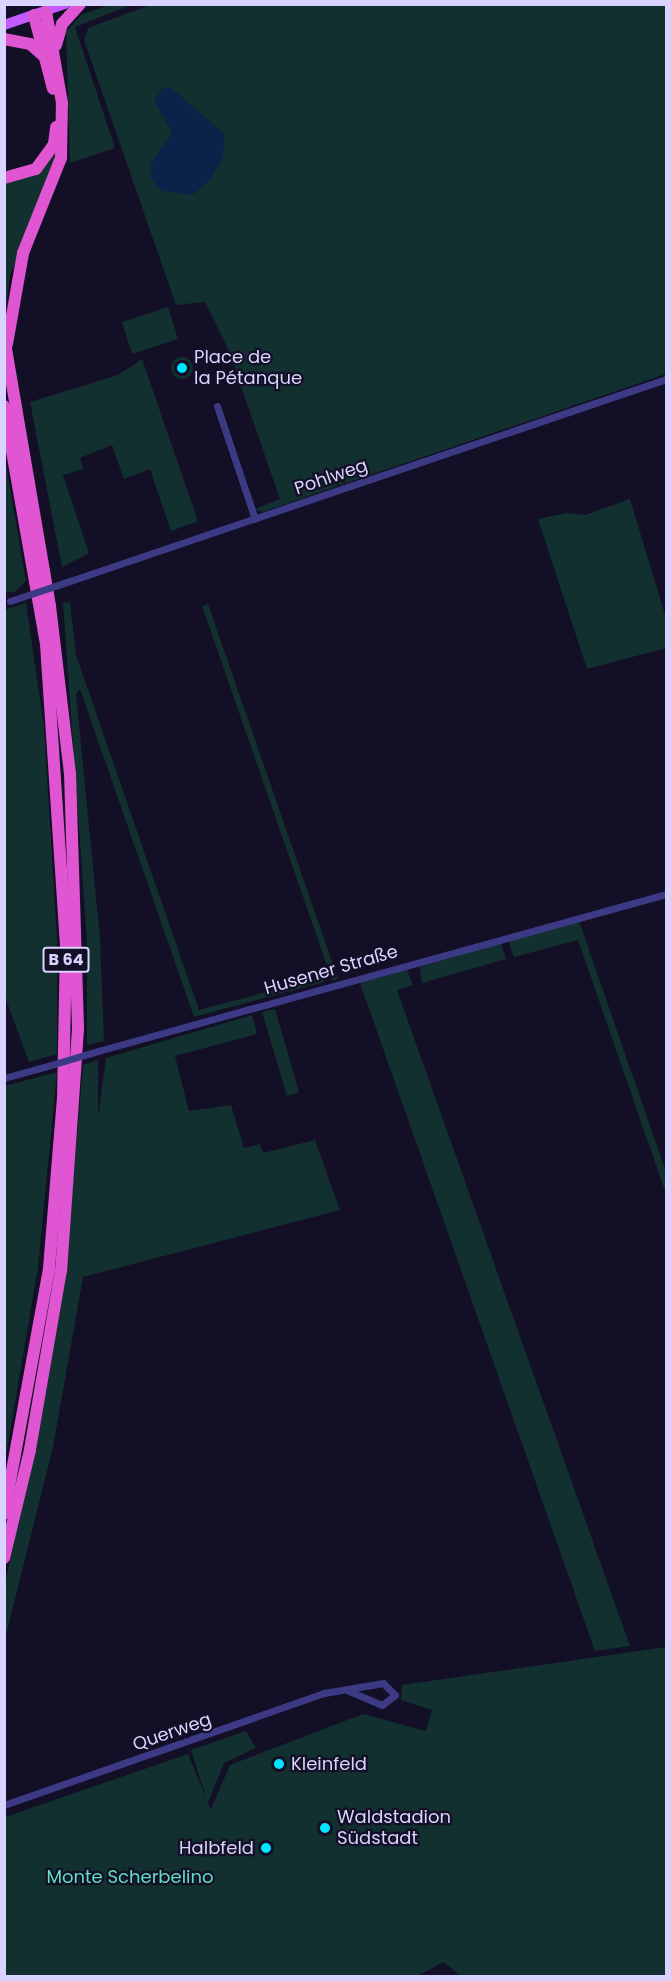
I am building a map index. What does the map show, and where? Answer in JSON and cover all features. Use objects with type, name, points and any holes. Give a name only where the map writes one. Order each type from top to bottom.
[{"type":"highway","points":[[4,178],[36,169],[54,144],[57,122],[51,53],[62,24],[80,4]]},
{"type":"highway","points":[[5,341],[23,253],[61,158],[64,126],[51,53],[40,13]]},
{"type":"highway","points":[[4,39],[30,44],[51,53]]},
{"type":"highway","name":"B 64","points":[[4,1558],[30,1450],[61,1270],[78,1029],[70,773],[50,606],[5,341]]},
{"type":"highway","name":"B 64","points":[[4,406],[46,644],[66,944],[63,1098],[49,1269],[4,1514]]},
{"type":"main road","points":[[4,25],[65,4]]},
{"type":"street","name":"Pohlweg","points":[[7,602],[666,379]]},
{"type":"street","points":[[216,406],[255,519]]},
{"type":"street","name":"Husener Straße","points":[[4,1078],[666,894]]},
{"type":"street","name":"Querweg","points":[[4,1805],[324,1693],[349,1691],[387,1683],[395,1695],[382,1705],[349,1691]]},
{"type":"green space","points":[[109,5],[131,5],[75,27],[115,148],[70,163],[66,32],[81,15]]},
{"type":"green space","points":[[150,5],[666,5],[666,374],[262,512],[255,509],[280,499],[228,349],[205,302],[176,305],[84,40],[88,28]]},
{"type":"green space","points":[[59,147],[52,177],[10,275],[5,321],[5,181],[38,172]]},
{"type":"green space","points":[[168,307],[178,339],[132,354],[122,322]]},
{"type":"green space","name":"Place de la Pétanque","points":[[182,357],[190,360],[193,368],[190,376],[182,379],[174,376],[171,368],[174,360]]},
{"type":"green space","points":[[142,359],[198,521],[171,531],[150,469],[124,479],[112,445],[80,458],[83,469],[63,475],[89,553],[62,567],[30,402],[118,375]]},
{"type":"green space","points":[[5,458],[26,581],[15,592],[5,592]]},
{"type":"green space","points":[[630,499],[666,618],[666,648],[587,669],[538,519],[566,513],[585,515]]},
{"type":"green space","points":[[70,602],[76,655],[199,1010],[323,977],[324,982],[194,1017],[80,689],[76,694],[100,938],[104,1041],[87,1045],[87,941],[63,603]]},
{"type":"green space","points":[[26,603],[44,727],[57,939],[57,1054],[29,1062],[4,994],[4,610]]},
{"type":"green space","points":[[208,604],[338,979],[332,980],[202,606]]},
{"type":"green space","points":[[579,921],[666,1172],[666,1194],[578,940],[514,957],[508,941]]},
{"type":"green space","points":[[501,943],[506,959],[422,983],[420,967]]},
{"type":"green space","points":[[407,970],[413,985],[397,990],[630,1646],[595,1651],[360,983]]},
{"type":"green space","points":[[275,1009],[299,1092],[287,1096],[262,1012]]},
{"type":"green space","points":[[252,1015],[257,1034],[175,1056],[189,1111],[231,1105],[244,1148],[260,1144],[263,1153],[315,1140],[340,1210],[83,1277],[53,1447],[5,1639],[5,1585],[65,1277],[83,1065],[98,1060],[98,1117],[106,1058]]},
{"type":"green space","points":[[57,1072],[38,1267],[5,1461],[5,1086]]},
{"type":"green space","name":"Monte Scherbelino","points":[[666,1647],[666,1976],[460,1976],[444,1962],[417,1976],[5,1976],[5,1817],[188,1754],[207,1800],[191,1750],[246,1731],[256,1748],[224,1763],[208,1803],[211,1809],[230,1765],[363,1714],[426,1731],[432,1710],[401,1700],[402,1685]]},
{"type":"water","points":[[162,88],[171,88],[225,134],[223,157],[209,182],[192,195],[162,191],[151,179],[151,163],[172,132],[154,101]]},
{"type":"place","name":"Place de la Pétanque","points":[[182,368]]},
{"type":"place","name":"Kleinfeld","points":[[279,1764]]},
{"type":"place","name":"Waldstadion Südstadt","points":[[325,1828]]},
{"type":"place","name":"Halbfeld","points":[[266,1848]]}]
